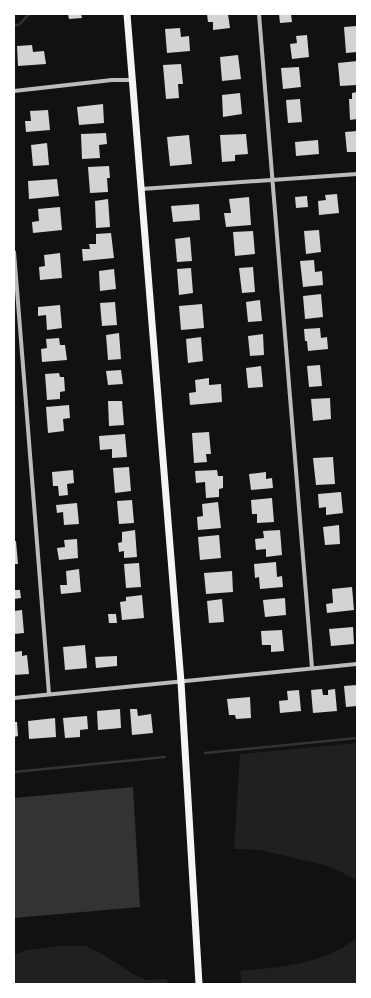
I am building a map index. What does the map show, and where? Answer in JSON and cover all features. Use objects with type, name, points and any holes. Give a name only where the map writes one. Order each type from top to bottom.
[{"type":"main road","points":[[127,14],[180,682],[199,984]]},
{"type":"street","points":[[259,14],[312,668]]},
{"type":"street","points":[[14,92],[112,80],[132,80]]},
{"type":"street","points":[[141,190],[357,174]]},
{"type":"street","points":[[14,252],[49,694]]},
{"type":"street","points":[[14,698],[357,664]]},
{"type":"shaded area","points":[[357,743],[357,880],[331,867],[312,862],[260,850],[234,849],[240,754]]},
{"type":"shaded area","points":[[133,787],[140,907],[14,918],[14,798]]},
{"type":"shaded area","points":[[357,939],[357,984],[242,984],[240,971],[278,967],[315,959],[341,949]]},
{"type":"shaded area","points":[[60,946],[85,946],[102,954],[135,975],[146,980],[167,979],[167,984],[14,984],[14,955],[27,950]]},
{"type":"building","points":[[68,14],[81,14],[82,18],[69,19]]},
{"type":"building","points":[[207,14],[228,14],[230,28],[213,30],[213,22],[208,22]]},
{"type":"building","points":[[279,14],[291,14],[292,22],[280,23]]},
{"type":"building","points":[[357,26],[357,52],[346,53],[344,27]]},
{"type":"building","points":[[180,28],[181,37],[189,36],[190,51],[167,53],[165,29]]},
{"type":"building","points":[[307,35],[309,57],[292,59],[290,44],[297,43],[296,36]]},
{"type":"building","points":[[32,45],[33,52],[44,51],[46,64],[18,66],[17,46]]},
{"type":"building","points":[[238,55],[241,79],[222,81],[220,57]]},
{"type":"building","points":[[357,61],[357,85],[340,86],[338,63]]},
{"type":"building","points":[[181,64],[183,84],[178,84],[179,98],[166,99],[163,65]]},
{"type":"building","points":[[299,67],[301,87],[283,89],[281,68]]},
{"type":"building","points":[[357,92],[357,119],[350,120],[349,99],[352,99],[352,93]]},
{"type":"building","points":[[240,93],[242,114],[223,117],[222,95]]},
{"type":"building","points":[[300,99],[302,122],[288,123],[286,100]]},
{"type":"building","points":[[103,104],[104,123],[79,125],[77,107]]},
{"type":"building","points":[[48,110],[50,130],[26,132],[25,121],[31,121],[30,111]]},
{"type":"building","points":[[357,131],[357,152],[347,152],[345,132]]},
{"type":"building","points":[[106,133],[107,144],[99,145],[100,158],[82,159],[81,134]]},
{"type":"building","points":[[246,134],[248,154],[235,155],[235,161],[222,162],[220,135]]},
{"type":"building","points":[[189,135],[192,164],[170,166],[167,137]]},
{"type":"building","points":[[318,140],[319,154],[296,156],[295,142]]},
{"type":"building","points":[[47,143],[49,165],[33,166],[31,145]]},
{"type":"building","points":[[109,166],[110,178],[107,178],[108,192],[90,193],[88,167]]},
{"type":"building","points":[[57,179],[59,196],[29,199],[28,181]]},
{"type":"building","points":[[337,194],[339,213],[319,215],[318,201],[326,200],[325,195]]},
{"type":"building","points":[[307,196],[308,207],[296,208],[295,197]]},
{"type":"building","points":[[249,197],[251,225],[226,227],[224,213],[231,213],[229,199]]},
{"type":"building","points":[[108,199],[110,227],[96,228],[95,201]]},
{"type":"building","points":[[199,204],[200,220],[173,222],[171,206]]},
{"type":"building","points":[[60,207],[62,230],[33,233],[32,222],[39,221],[38,209]]},
{"type":"building","points":[[319,230],[321,252],[306,254],[304,231]]},
{"type":"building","points":[[253,231],[255,254],[235,256],[233,232]]},
{"type":"building","points":[[111,233],[114,258],[83,261],[82,249],[90,249],[89,244],[96,244],[96,234]]},
{"type":"building","points":[[190,237],[192,261],[177,262],[175,239]]},
{"type":"building","points":[[60,253],[62,278],[40,280],[39,267],[45,266],[44,255]]},
{"type":"building","points":[[314,260],[315,272],[322,271],[323,285],[303,287],[300,261]]},
{"type":"building","points":[[253,267],[255,292],[242,293],[239,268]]},
{"type":"building","points":[[191,268],[193,293],[179,295],[177,269]]},
{"type":"building","points":[[114,269],[116,289],[100,291],[99,271]]},
{"type":"building","points":[[321,294],[323,317],[305,319],[303,296]]},
{"type":"building","points":[[260,300],[262,321],[248,322],[246,302]]},
{"type":"building","points":[[115,302],[117,325],[102,326],[100,303]]},
{"type":"building","points":[[202,304],[204,328],[181,330],[179,306]]},
{"type":"building","points":[[60,305],[62,328],[47,330],[46,315],[38,316],[38,307]]},
{"type":"building","points":[[320,328],[321,338],[327,337],[328,349],[308,351],[304,329]]},
{"type":"building","points":[[119,333],[121,359],[108,360],[106,335]]},
{"type":"building","points":[[263,334],[264,355],[250,356],[248,336]]},
{"type":"building","points":[[201,337],[203,361],[188,363],[186,339]]},
{"type":"building","points":[[59,338],[60,345],[65,345],[67,360],[42,362],[41,349],[47,348],[46,339]]},
{"type":"building","points":[[320,365],[322,386],[309,387],[307,366]]},
{"type":"building","points":[[261,366],[263,387],[248,388],[246,368]]},
{"type":"building","points":[[121,370],[123,384],[108,385],[106,371]]},
{"type":"building","points":[[59,373],[60,377],[64,377],[65,391],[60,392],[60,399],[47,400],[45,374]]},
{"type":"building","points":[[209,378],[209,385],[221,384],[222,402],[190,405],[189,393],[196,392],[195,380]]},
{"type":"building","points":[[330,398],[331,419],[313,421],[311,399]]},
{"type":"building","points":[[108,401],[122,401],[124,425],[109,426]]},
{"type":"building","points":[[69,405],[70,418],[63,419],[64,431],[48,433],[46,407]]},
{"type":"building","points":[[209,432],[211,454],[206,454],[207,462],[194,463],[192,433]]},
{"type":"building","points":[[125,434],[127,457],[112,458],[112,449],[100,450],[99,436]]},
{"type":"building","points":[[333,457],[335,484],[316,485],[313,458]]},
{"type":"building","points":[[129,467],[131,491],[115,493],[113,468]]},
{"type":"building","points":[[73,470],[74,483],[67,484],[68,495],[59,496],[58,486],[53,486],[52,472]]},
{"type":"building","points":[[217,470],[218,476],[223,476],[223,488],[219,489],[219,497],[206,498],[205,482],[196,483],[195,471]]},
{"type":"building","points":[[266,472],[266,479],[272,478],[273,488],[251,490],[249,474]]},
{"type":"building","points":[[341,492],[343,513],[326,515],[326,507],[319,508],[318,494]]},
{"type":"building","points":[[272,498],[274,522],[257,523],[257,514],[252,514],[251,500]]},
{"type":"building","points":[[132,500],[134,523],[119,524],[117,501]]},
{"type":"building","points":[[218,502],[221,528],[198,530],[197,517],[203,516],[202,504]]},
{"type":"building","points":[[77,503],[79,524],[64,525],[63,512],[57,513],[56,505]]},
{"type":"building","points":[[339,525],[340,544],[325,545],[323,527]]},
{"type":"building","points":[[135,530],[137,557],[124,558],[124,551],[119,552],[118,543],[122,542],[122,532]]},
{"type":"building","points":[[280,530],[282,555],[266,557],[266,549],[256,550],[255,539],[264,538],[263,531]]},
{"type":"building","points":[[219,535],[221,558],[200,560],[198,537]]},
{"type":"building","points":[[77,539],[78,558],[59,560],[57,548],[65,547],[64,540]]},
{"type":"building","points":[[14,541],[16,541],[18,564],[14,564]]},
{"type":"building","points":[[276,562],[277,577],[282,576],[283,587],[260,589],[259,577],[255,578],[254,564]]},
{"type":"building","points":[[139,563],[141,587],[126,588],[124,564]]},
{"type":"building","points":[[79,569],[81,592],[61,594],[60,585],[67,585],[66,571]]},
{"type":"building","points":[[232,571],[233,592],[206,594],[204,573]]},
{"type":"building","points":[[352,587],[354,610],[327,613],[326,604],[333,603],[332,589]]},
{"type":"building","points":[[14,590],[20,590],[21,598],[14,599]]},
{"type":"building","points":[[142,595],[144,618],[122,620],[120,602],[126,601],[126,597]]},
{"type":"building","points":[[285,598],[286,615],[265,617],[263,600]]},
{"type":"building","points":[[222,599],[224,622],[209,623],[207,601]]},
{"type":"building","points":[[22,610],[24,633],[14,634],[14,611]]},
{"type":"building","points":[[108,614],[116,614],[117,623],[109,623]]},
{"type":"building","points":[[353,627],[354,644],[331,646],[329,629]]},
{"type":"building","points":[[282,630],[284,651],[271,652],[271,645],[262,645],[261,631]]},
{"type":"building","points":[[85,645],[87,668],[65,670],[63,647]]},
{"type":"building","points":[[22,651],[22,656],[27,655],[29,674],[14,675],[14,652]]},
{"type":"building","points":[[117,656],[117,666],[96,668],[95,657]]},
{"type":"building","points":[[357,685],[357,706],[346,707],[344,686]]},
{"type":"building","points":[[322,689],[323,695],[328,695],[328,690],[335,689],[337,711],[313,713],[311,690]]},
{"type":"building","points":[[299,690],[301,711],[280,713],[279,701],[288,700],[287,691]]},
{"type":"building","points":[[250,697],[251,718],[236,719],[235,715],[229,715],[227,699]]},
{"type":"building","points":[[120,709],[121,728],[98,730],[97,711]]},
{"type":"building","points":[[130,709],[137,709],[138,716],[151,714],[153,733],[132,735]]},
{"type":"building","points":[[87,716],[88,729],[80,730],[80,737],[65,738],[63,718]]},
{"type":"building","points":[[55,718],[56,737],[29,739],[28,721]]},
{"type":"building","points":[[14,722],[17,722],[18,736],[14,737]]},
{"type":"waterway","points":[[14,25],[19,25],[29,14]]},
{"type":"waterway","points":[[205,753],[357,738]]},
{"type":"waterway","points":[[14,772],[165,757]]}]
